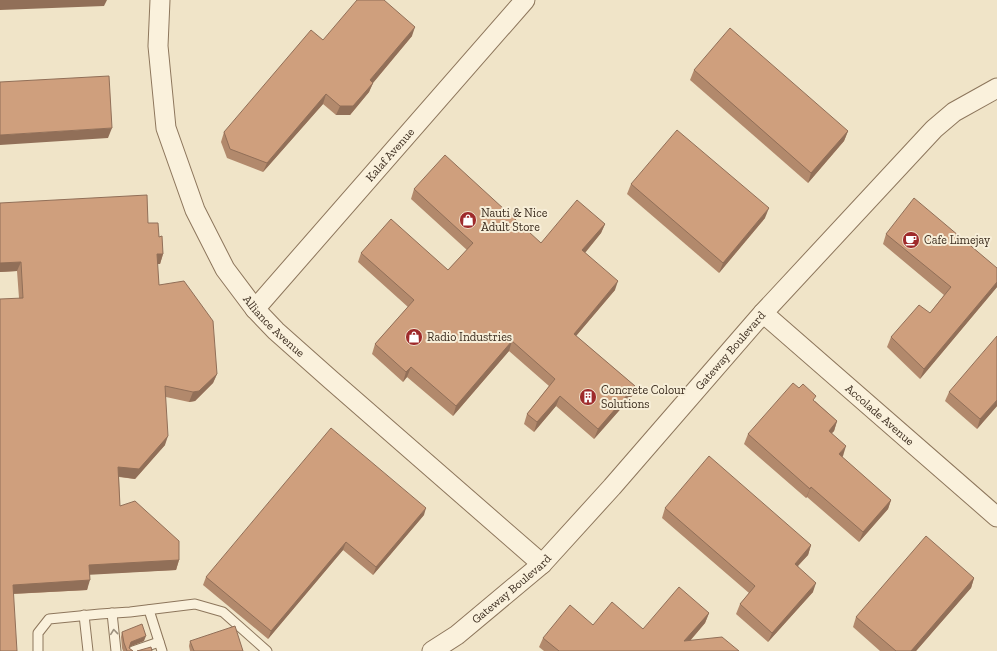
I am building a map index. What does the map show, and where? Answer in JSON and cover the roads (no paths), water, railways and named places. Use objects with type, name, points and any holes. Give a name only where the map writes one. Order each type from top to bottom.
[{"type":"street","name":"Alliance Avenue","points":[[160,0],[158,46],[166,128],[195,210],[225,269],[255,309],[276,331],[542,564]]},
{"type":"street","name":"Kalaf Avenue","points":[[255,309],[525,0]]},
{"type":"street","name":"Gateway Boulevard","points":[[432,651],[457,634],[542,564],[763,313],[934,129],[954,112],[997,88]]},
{"type":"street","name":"Accolade Avenue","points":[[763,313],[997,517]]},
{"type":"lane","points":[[38,651],[38,633],[49,620],[195,604],[223,612],[267,651]]},
{"type":"lane","points":[[133,651],[160,646],[149,610]]},
{"type":"lane","points":[[112,613],[116,651]]},
{"type":"lane","points":[[84,616],[88,651]]},
{"type":"place","name":"Nauti & Nice Adult Store","points":[[468,220]]},
{"type":"place","name":"Cafe Limejay","points":[[911,240]]},
{"type":"place","name":"Radio Industries","points":[[414,337]]},
{"type":"place","name":"Concrete Colour Solutions","points":[[588,397]]}]
